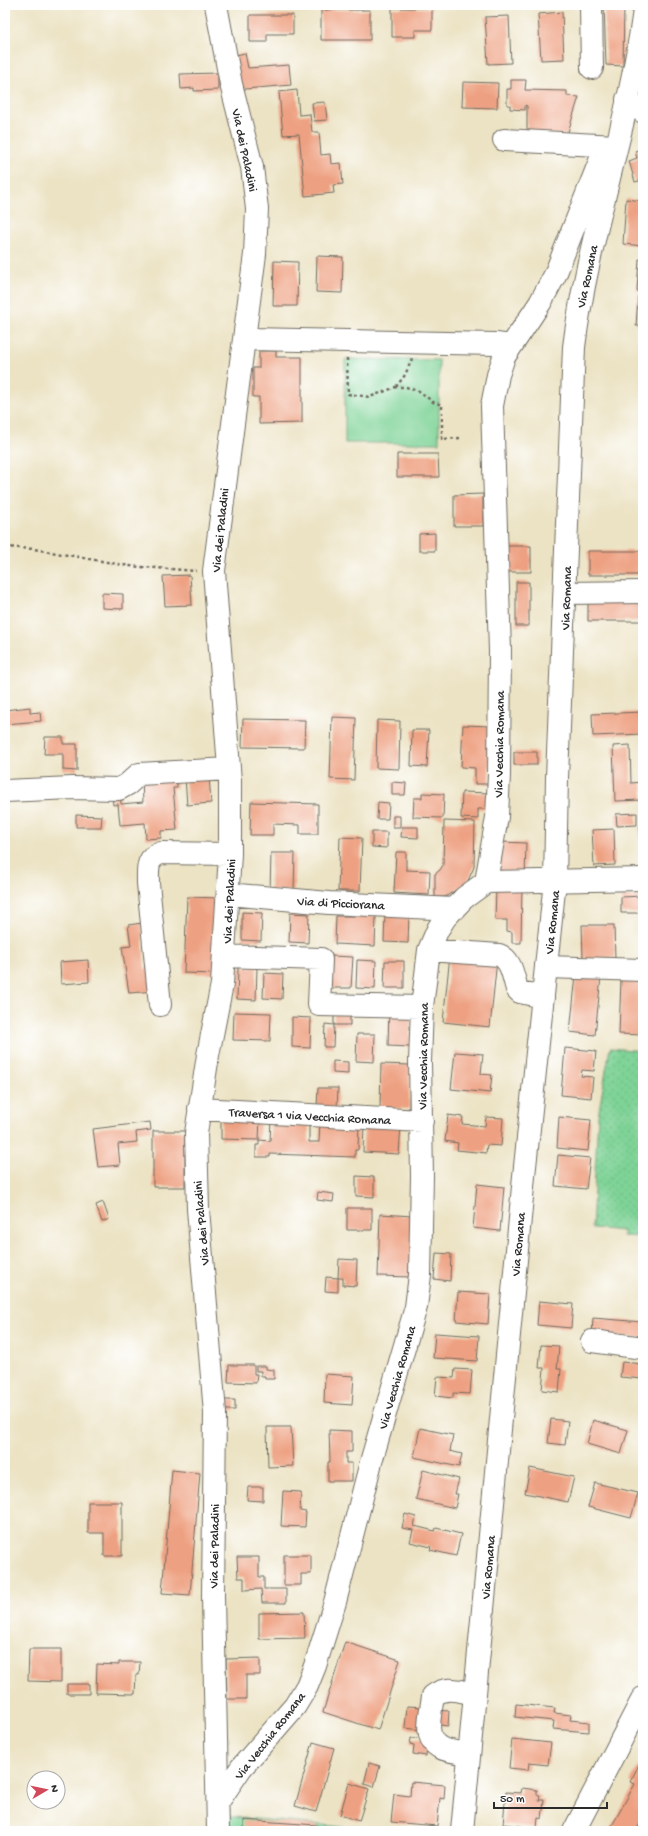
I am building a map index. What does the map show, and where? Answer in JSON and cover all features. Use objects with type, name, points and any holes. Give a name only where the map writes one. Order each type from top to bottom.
[{"type":"street","name":"Via dei Paladini","points":[[216,5],[231,84],[247,145],[256,195],[255,254],[214,571],[230,769],[230,854],[225,956],[222,984],[196,1132],[198,1210],[215,1413],[213,1596],[218,1802]]},
{"type":"street","points":[[591,5],[592,68]]},
{"type":"street","name":"Via Romana","points":[[462,1831],[555,881],[557,778],[573,363],[587,268],[616,146],[638,107],[637,60],[643,17]]},
{"type":"street","points":[[504,140],[616,146]]},
{"type":"street","name":"Via Vecchia Romana","points":[[218,1802],[241,1768],[295,1706],[307,1686],[315,1666],[335,1602],[371,1462],[416,1306],[420,1275],[422,1007],[429,950],[438,929],[454,908],[464,898],[486,882],[497,816],[500,775],[500,643],[492,406],[498,375],[504,357],[540,303],[558,267],[602,156],[616,146]]},
{"type":"street","points":[[558,267],[575,256],[587,268]]},
{"type":"street","points":[[244,339],[496,344],[511,346]]},
{"type":"street","points":[[565,592],[643,592]]},
{"type":"street","points":[[5,791],[72,788],[119,789],[128,784],[139,774],[230,769]]},
{"type":"street","points":[[160,1005],[148,883],[148,867],[150,860],[154,855],[161,853],[230,854]]},
{"type":"street","points":[[486,882],[643,879]]},
{"type":"street","name":"Via di Picciorana","points":[[228,894],[329,903],[454,908]]},
{"type":"street","points":[[429,950],[492,954],[504,957],[508,962],[517,989],[520,992],[543,997]]},
{"type":"street","points":[[225,956],[321,959],[319,1005],[422,1007]]},
{"type":"street","points":[[546,967],[643,970]]},
{"type":"street","name":"Traversa 1 via Vecchia Romana","points":[[199,1109],[422,1121]]},
{"type":"street","points":[[592,1341],[643,1348]]},
{"type":"street","points":[[469,1754],[442,1749],[432,1742],[429,1732],[433,1696],[440,1690],[447,1689],[475,1694]]},
{"type":"street","points":[[574,1831],[643,1698]]},
{"type":"street","points":[[218,1802],[218,1831]]},
{"type":"path","points":[[347,342],[348,394],[370,396],[396,387],[413,388],[433,402],[442,405],[442,439],[461,438]]},
{"type":"path","points":[[396,387],[401,382],[409,368],[412,359],[412,343]]},
{"type":"path","points":[[5,547],[34,549],[129,566],[214,571]]},
{"type":"green space","points":[[345,359],[439,360],[439,443],[345,443]]},
{"type":"green space","points":[[610,1048],[643,1051],[643,1237],[623,1236],[623,1231],[592,1228],[598,1116]]},
{"type":"green space","points":[[223,1816],[388,1831],[223,1831]]},
{"type":"building","points":[[604,5],[624,5],[623,66],[606,65]]},
{"type":"building","points":[[392,8],[432,8],[432,30],[415,30],[415,37],[392,37]]},
{"type":"building","points":[[321,10],[370,10],[370,40],[321,40]]},
{"type":"building","points":[[562,12],[564,59],[541,60],[538,14]]},
{"type":"building","points":[[250,15],[293,15],[293,34],[267,34],[267,42],[250,42]]},
{"type":"building","points":[[509,16],[511,63],[488,64],[485,17]]},
{"type":"building","points":[[245,53],[248,68],[289,65],[291,85],[234,90],[227,57]]},
{"type":"building","points":[[218,73],[218,90],[194,91],[194,88],[181,89],[180,74]]},
{"type":"building","points":[[511,80],[526,80],[525,90],[567,91],[567,96],[579,97],[567,135],[527,134],[527,106],[525,105],[525,110],[510,109],[510,105],[507,105],[507,89],[511,89]]},
{"type":"building","points":[[463,82],[498,83],[497,108],[462,107]]},
{"type":"building","points":[[297,90],[299,115],[310,114],[312,132],[319,132],[321,155],[330,154],[331,164],[341,163],[343,184],[333,185],[334,193],[305,196],[299,134],[283,135],[279,92]]},
{"type":"building","points":[[325,102],[327,120],[314,121],[312,103]]},
{"type":"building","points":[[643,148],[643,180],[635,182],[629,161],[637,158],[635,151]]},
{"type":"building","points":[[626,199],[643,201],[643,246],[623,244]]},
{"type":"building","points":[[317,256],[343,257],[342,293],[316,292]]},
{"type":"building","points":[[639,259],[643,260],[643,291],[637,291]]},
{"type":"building","points":[[274,261],[298,262],[297,306],[273,306]]},
{"type":"building","points":[[638,295],[643,296],[643,326],[636,326]]},
{"type":"building","points":[[259,351],[276,351],[276,357],[302,357],[302,423],[259,424],[259,397],[253,397],[253,368],[259,368]]},
{"type":"building","points":[[397,454],[438,454],[439,477],[397,477]]},
{"type":"building","points":[[483,494],[483,526],[454,526],[454,495]]},
{"type":"building","points":[[435,533],[435,551],[419,551],[419,534]]},
{"type":"building","points":[[506,546],[531,546],[531,572],[506,572]]},
{"type":"building","points":[[588,551],[643,551],[643,575],[588,575]]},
{"type":"building","points":[[190,575],[192,605],[165,606],[163,576]]},
{"type":"building","points":[[516,582],[529,582],[529,626],[516,626]]},
{"type":"building","points":[[102,593],[123,594],[123,609],[102,608]]},
{"type":"building","points":[[588,599],[643,599],[643,621],[588,621]]},
{"type":"building","points":[[30,707],[30,713],[40,712],[41,721],[5,724],[5,710]]},
{"type":"building","points":[[643,712],[643,734],[593,736],[592,714]]},
{"type":"building","points":[[332,717],[356,718],[354,780],[330,779]]},
{"type":"building","points":[[243,719],[305,720],[304,748],[242,747]]},
{"type":"building","points":[[377,720],[400,721],[399,769],[376,768]]},
{"type":"building","points":[[463,725],[491,726],[489,784],[475,784],[475,768],[461,767]]},
{"type":"building","points":[[412,730],[429,730],[427,767],[411,766]]},
{"type":"building","points":[[45,737],[63,737],[63,744],[77,744],[77,771],[63,770],[63,754],[44,754]]},
{"type":"building","points":[[630,745],[631,783],[642,782],[643,800],[615,801],[613,746]]},
{"type":"building","points":[[514,752],[537,752],[537,765],[514,765]]},
{"type":"building","points":[[177,776],[177,788],[173,788],[177,830],[161,831],[161,838],[146,839],[145,823],[120,825],[118,804],[113,805],[112,794],[120,793],[121,804],[143,802],[142,778]]},
{"type":"building","points":[[209,776],[211,803],[187,805],[185,777]]},
{"type":"building","points":[[392,782],[406,783],[405,795],[392,795]]},
{"type":"building","points":[[462,792],[490,793],[490,809],[478,809],[478,819],[461,818]]},
{"type":"building","points":[[422,793],[444,794],[443,818],[413,817],[414,798],[422,798]]},
{"type":"building","points":[[251,802],[318,804],[318,834],[300,834],[300,825],[273,824],[273,835],[250,835]]},
{"type":"building","points":[[378,802],[389,803],[388,819],[377,819]]},
{"type":"building","points":[[637,813],[637,825],[617,826],[616,814]]},
{"type":"building","points":[[76,815],[102,816],[101,827],[76,827]]},
{"type":"building","points":[[393,816],[400,816],[400,827],[393,827]]},
{"type":"building","points":[[444,821],[475,822],[474,867],[467,883],[445,897],[435,897],[435,874],[443,865]]},
{"type":"building","points":[[640,826],[643,826],[643,862],[641,862]]},
{"type":"building","points":[[402,827],[418,827],[418,838],[401,837]]},
{"type":"building","points":[[614,829],[615,865],[594,866],[592,830]]},
{"type":"building","points":[[372,832],[387,832],[387,848],[372,847]]},
{"type":"building","points":[[340,837],[362,838],[360,891],[338,891]]},
{"type":"building","points":[[501,842],[526,843],[525,877],[499,876]]},
{"type":"building","points":[[396,852],[406,852],[406,870],[430,871],[429,895],[394,893]]},
{"type":"building","points":[[271,853],[295,853],[294,891],[270,891]]},
{"type":"building","points":[[522,885],[521,943],[512,943],[512,932],[507,931],[507,920],[495,920],[496,888]]},
{"type":"building","points":[[643,896],[643,913],[621,913],[621,897]]},
{"type":"building","points":[[187,897],[218,898],[216,974],[184,973]]},
{"type":"building","points":[[242,912],[262,913],[261,941],[242,940]]},
{"type":"building","points":[[290,913],[309,914],[308,943],[289,942]]},
{"type":"building","points":[[385,914],[409,914],[408,943],[384,942]]},
{"type":"building","points":[[336,916],[376,916],[375,946],[335,944]]},
{"type":"building","points":[[142,923],[145,969],[153,968],[156,991],[129,993],[122,947],[131,946],[128,925]]},
{"type":"building","points":[[582,925],[614,925],[615,958],[583,959]]},
{"type":"building","points":[[450,955],[497,960],[490,1027],[443,1022]]},
{"type":"building","points":[[332,956],[353,957],[351,988],[331,988]]},
{"type":"building","points":[[88,960],[89,982],[61,984],[60,962]]},
{"type":"building","points":[[357,960],[376,961],[375,989],[356,988]]},
{"type":"building","points":[[385,961],[404,961],[404,988],[384,988]]},
{"type":"building","points":[[238,967],[257,967],[256,1000],[237,999]]},
{"type":"building","points":[[264,973],[283,974],[282,999],[263,998]]},
{"type":"building","points":[[576,975],[601,977],[595,1035],[570,1032]]},
{"type":"building","points":[[621,979],[643,980],[642,1035],[619,1034]]},
{"type":"building","points":[[389,1010],[411,1011],[410,1047],[388,1046]]},
{"type":"building","points":[[234,1012],[271,1013],[270,1041],[233,1040]]},
{"type":"building","points":[[334,1012],[350,1013],[350,1025],[334,1025]]},
{"type":"building","points":[[292,1017],[311,1018],[310,1048],[292,1047]]},
{"type":"building","points":[[325,1024],[334,1025],[333,1047],[324,1047]]},
{"type":"building","points":[[357,1034],[375,1034],[374,1062],[356,1061]]},
{"type":"building","points":[[565,1048],[596,1051],[594,1071],[582,1070],[581,1076],[593,1077],[591,1098],[561,1095]]},
{"type":"building","points":[[455,1052],[483,1054],[481,1074],[492,1075],[490,1093],[451,1089]]},
{"type":"building","points":[[333,1061],[348,1062],[348,1074],[333,1073]]},
{"type":"building","points":[[381,1064],[410,1065],[409,1109],[380,1108]]},
{"type":"building","points":[[318,1088],[338,1088],[337,1108],[317,1108]]},
{"type":"building","points":[[448,1115],[463,1117],[462,1124],[485,1126],[486,1117],[503,1118],[501,1146],[487,1145],[486,1153],[457,1150],[458,1143],[445,1141]]},
{"type":"building","points":[[221,1116],[260,1118],[259,1140],[221,1139]]},
{"type":"building","points":[[559,1117],[591,1120],[588,1151],[557,1148]]},
{"type":"building","points":[[271,1119],[309,1120],[309,1142],[319,1142],[320,1120],[359,1121],[358,1150],[355,1150],[355,1157],[270,1154],[270,1157],[256,1157],[256,1145],[259,1145],[259,1140],[270,1141]]},
{"type":"building","points":[[150,1122],[151,1130],[136,1132],[137,1142],[118,1144],[120,1165],[98,1167],[93,1129]]},
{"type":"building","points":[[364,1124],[401,1125],[399,1154],[363,1152]]},
{"type":"building","points":[[153,1131],[185,1131],[185,1187],[153,1187]]},
{"type":"building","points":[[558,1155],[590,1158],[586,1189],[555,1186]]},
{"type":"building","points":[[356,1176],[374,1177],[374,1197],[356,1196]]},
{"type":"building","points":[[477,1184],[504,1187],[500,1231],[473,1228]]},
{"type":"building","points":[[318,1192],[334,1194],[333,1202],[317,1200]]},
{"type":"building","points":[[103,1202],[109,1219],[102,1222],[96,1205]]},
{"type":"building","points":[[347,1208],[372,1208],[372,1230],[347,1230]]},
{"type":"building","points":[[380,1214],[413,1216],[411,1277],[378,1276]]},
{"type":"building","points":[[436,1253],[451,1254],[450,1281],[434,1279]]},
{"type":"building","points":[[339,1259],[357,1260],[356,1286],[343,1285],[343,1278],[338,1278]]},
{"type":"building","points":[[326,1277],[338,1278],[338,1292],[325,1291]]},
{"type":"building","points":[[458,1292],[490,1294],[488,1324],[456,1321]]},
{"type":"building","points":[[539,1301],[573,1304],[571,1328],[537,1325]]},
{"type":"building","points":[[593,1318],[643,1322],[643,1338],[592,1334]]},
{"type":"building","points":[[435,1333],[479,1336],[477,1361],[433,1358]]},
{"type":"building","points":[[541,1345],[559,1346],[557,1369],[561,1369],[559,1392],[542,1390],[544,1368],[539,1368]]},
{"type":"building","points":[[622,1362],[643,1364],[643,1379],[620,1377]]},
{"type":"building","points":[[229,1365],[254,1365],[254,1374],[257,1374],[256,1383],[228,1382]]},
{"type":"building","points":[[256,1366],[266,1366],[266,1369],[274,1370],[274,1379],[265,1379],[265,1376],[261,1376],[261,1371],[256,1371]]},
{"type":"building","points":[[455,1369],[472,1370],[470,1394],[453,1393],[453,1398],[435,1396],[437,1377],[454,1378]]},
{"type":"building","points":[[325,1374],[354,1376],[352,1405],[324,1403]]},
{"type":"building","points":[[225,1400],[235,1400],[235,1410],[225,1410]]},
{"type":"building","points":[[551,1419],[568,1421],[565,1445],[548,1443]]},
{"type":"building","points":[[593,1420],[628,1430],[621,1454],[587,1444]]},
{"type":"building","points":[[267,1427],[291,1427],[293,1466],[268,1467]]},
{"type":"building","points":[[420,1428],[453,1435],[450,1451],[462,1454],[459,1467],[414,1457]]},
{"type":"building","points":[[329,1430],[352,1431],[352,1452],[346,1452],[346,1463],[352,1463],[352,1481],[328,1481],[328,1462],[330,1462]]},
{"type":"building","points":[[530,1468],[574,1477],[568,1502],[525,1493]]},
{"type":"building","points":[[172,1470],[200,1473],[190,1595],[162,1593]]},
{"type":"building","points":[[423,1470],[459,1479],[455,1494],[458,1494],[455,1508],[416,1499]]},
{"type":"building","points":[[595,1483],[638,1493],[631,1518],[588,1507]]},
{"type":"building","points":[[248,1487],[263,1487],[263,1501],[247,1500]]},
{"type":"building","points":[[283,1491],[301,1492],[300,1511],[306,1512],[305,1527],[281,1526]]},
{"type":"building","points":[[88,1502],[122,1502],[122,1556],[104,1556],[104,1533],[88,1533]]},
{"type":"building","points":[[405,1514],[416,1517],[414,1526],[435,1531],[436,1528],[461,1534],[456,1556],[430,1550],[431,1547],[410,1542],[413,1530],[402,1528]]},
{"type":"building","points":[[284,1555],[311,1555],[311,1574],[301,1574],[301,1585],[284,1585]]},
{"type":"building","points":[[237,1557],[259,1557],[259,1577],[264,1577],[264,1589],[286,1589],[286,1603],[262,1603],[261,1589],[244,1590],[244,1578],[238,1578]]},
{"type":"building","points":[[304,1612],[305,1638],[259,1639],[259,1613]]},
{"type":"building","points":[[345,1642],[400,1660],[378,1730],[323,1712]]},
{"type":"building","points":[[29,1649],[61,1649],[61,1682],[28,1681]]},
{"type":"building","points":[[260,1658],[260,1675],[246,1675],[246,1699],[227,1699],[226,1659]]},
{"type":"building","points":[[119,1662],[140,1662],[139,1675],[136,1675],[135,1694],[96,1693],[97,1664],[119,1665]]},
{"type":"building","points":[[67,1684],[89,1684],[89,1694],[67,1694]]},
{"type":"building","points":[[516,1704],[555,1708],[554,1713],[571,1715],[570,1720],[589,1722],[589,1732],[553,1729],[554,1721],[515,1717]]},
{"type":"building","points":[[407,1706],[424,1707],[422,1730],[405,1728]]},
{"type":"building","points":[[434,1710],[449,1711],[448,1726],[433,1724]]},
{"type":"building","points":[[411,1738],[425,1739],[427,1746],[426,1756],[413,1754],[414,1745],[410,1744]]},
{"type":"building","points":[[512,1739],[551,1743],[548,1765],[529,1763],[528,1770],[509,1768]]},
{"type":"building","points":[[313,1742],[334,1748],[316,1812],[295,1806]]},
{"type":"building","points":[[643,1757],[643,1818],[636,1831],[609,1831],[635,1784],[630,1782]]},
{"type":"building","points":[[369,1763],[380,1766],[374,1787],[364,1784]]},
{"type":"building","points":[[411,1782],[445,1785],[444,1799],[440,1798],[437,1826],[391,1822],[394,1794],[410,1796]]},
{"type":"building","points":[[349,1783],[369,1789],[359,1821],[340,1815]]},
{"type":"building","points":[[522,1788],[537,1790],[537,1795],[540,1795],[539,1800],[544,1800],[542,1819],[538,1818],[537,1828],[503,1824],[506,1792],[521,1793]]},
{"type":"building","points":[[244,1820],[317,1825],[317,1831],[244,1831]]}]
